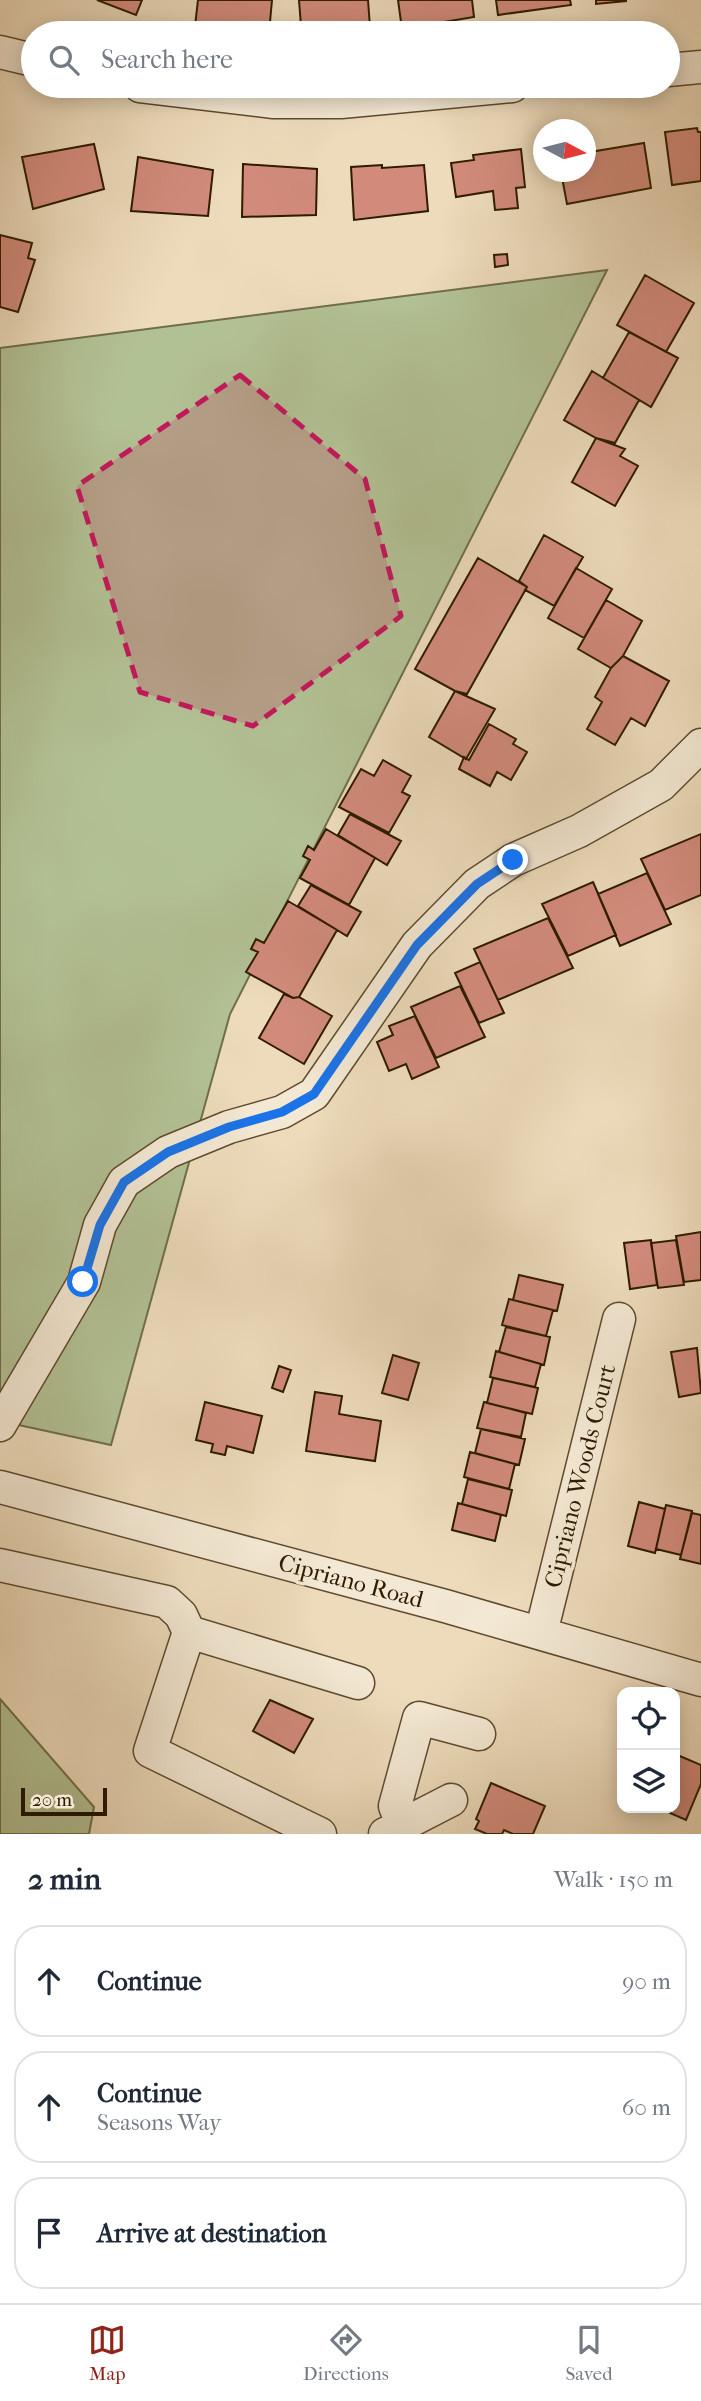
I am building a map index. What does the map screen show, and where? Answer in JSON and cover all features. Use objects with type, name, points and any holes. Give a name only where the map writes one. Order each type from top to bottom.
[{"type":"street","points":[[0,52],[21,57]]},
{"type":"street","points":[[680,69],[701,67]]},
{"type":"street","points":[[240,98],[274,102],[341,102],[384,98]]},
{"type":"street","points":[[0,1425],[83,1282],[100,1225],[124,1182],[168,1152],[229,1127],[282,1112],[314,1094],[417,945],[477,884],[513,860],[579,831],[661,785],[701,746]]},
{"type":"street","name":"Cipriano Woods Court","points":[[541,1633],[619,1319]]},
{"type":"street","name":"Cipriano Road","points":[[0,1487],[541,1633],[701,1681]]},
{"type":"street","points":[[0,1565],[167,1602],[181,1615],[189,1632],[150,1751],[320,1834]]},
{"type":"street","points":[[189,1632],[358,1683]]},
{"type":"street","points":[[394,1830],[395,1806],[419,1718],[479,1734]]},
{"type":"street","points":[[394,1830],[451,1800]]},
{"type":"highlighted area","points":[[240,375],[365,479],[401,616],[253,726],[140,692],[77,486]]},
{"type":"green space","points":[[607,270],[230,1014],[111,1445],[0,1421],[0,348]]},
{"type":"green space","points":[[0,1699],[94,1807],[89,1834],[0,1834]]},
{"type":"building","points":[[97,0],[142,0],[136,15]]},
{"type":"building","points":[[198,0],[272,0],[270,21],[196,21]]},
{"type":"building","points":[[299,0],[368,0],[370,21],[301,21]]},
{"type":"building","points":[[398,0],[472,0],[474,17],[450,21],[401,21]]},
{"type":"building","points":[[496,0],[570,0],[571,5],[498,15]]},
{"type":"building","points":[[596,0],[626,0],[626,1],[596,4]]},
{"type":"building","points":[[697,128],[698,132],[701,132],[701,181],[672,185],[665,132]]},
{"type":"building","points":[[644,143],[651,188],[567,204],[563,182],[596,182],[596,151]]},
{"type":"building","points":[[94,144],[104,189],[33,209],[22,157]]},
{"type":"building","points":[[521,149],[525,187],[516,188],[518,208],[495,210],[493,191],[456,197],[451,163],[474,160],[473,155]]},
{"type":"building","points":[[138,157],[213,170],[208,216],[131,211]]},
{"type":"building","points":[[243,164],[317,169],[316,215],[242,217]]},
{"type":"building","points":[[382,165],[382,168],[424,165],[428,211],[354,220],[351,167]]},
{"type":"building","points":[[0,235],[32,243],[28,258],[35,260],[18,312],[0,307]]},
{"type":"building","points":[[507,254],[508,265],[495,267],[494,255]]},
{"type":"building","points":[[645,275],[694,303],[666,352],[617,325]]},
{"type":"building","points":[[629,332],[678,358],[651,407],[603,378]]},
{"type":"building","points":[[592,371],[639,400],[615,443],[596,438],[564,420]]},
{"type":"building","points":[[596,438],[625,449],[620,456],[638,466],[615,506],[572,482]]},
{"type":"building","points":[[544,535],[583,557],[554,606],[525,590],[527,587],[519,581]]},
{"type":"building","points":[[478,558],[527,587],[467,694],[455,691],[415,669]]},
{"type":"building","points":[[576,568],[612,589],[584,638],[548,618]]},
{"type":"building","points":[[606,600],[642,621],[623,656],[611,668],[578,649]]},
{"type":"building","points":[[623,656],[669,681],[645,726],[631,718],[615,745],[587,729],[602,702],[595,697],[611,668]]},
{"type":"building","points":[[455,691],[495,709],[466,759],[429,737]]},
{"type":"building","points":[[489,724],[516,739],[513,744],[527,752],[511,780],[497,772],[490,786],[459,769],[464,757],[469,760]]},
{"type":"building","points":[[383,760],[411,776],[402,792],[410,796],[389,833],[339,807],[361,769],[374,776]]},
{"type":"building","points":[[350,814],[401,841],[387,865],[338,835]]},
{"type":"building","points":[[326,829],[375,858],[349,905],[300,878],[310,860],[303,856],[308,846],[314,850]]},
{"type":"building","points":[[701,834],[701,895],[665,910],[641,859]]},
{"type":"building","points":[[647,873],[671,924],[620,946],[598,894]]},
{"type":"building","points":[[593,882],[616,935],[568,956],[542,904]]},
{"type":"building","points":[[311,885],[361,912],[347,936],[298,906]]},
{"type":"building","points":[[288,901],[337,930],[299,997],[293,998],[246,972],[258,952],[251,949],[256,939],[264,943]]},
{"type":"building","points":[[548,918],[573,968],[498,1000],[474,949]]},
{"type":"building","points":[[480,962],[504,1013],[479,1023],[455,973]]},
{"type":"building","points":[[460,986],[485,1037],[436,1058],[411,1007]]},
{"type":"building","points":[[284,994],[293,998],[299,997],[332,1016],[304,1064],[259,1038]]},
{"type":"building","points":[[415,1016],[439,1067],[412,1079],[406,1064],[389,1071],[377,1042],[393,1035],[389,1026]]},
{"type":"building","points":[[701,1232],[701,1280],[684,1282],[676,1236]]},
{"type":"building","points":[[651,1240],[657,1285],[630,1289],[624,1243]]},
{"type":"building","points":[[676,1240],[684,1285],[658,1288],[651,1243]]},
{"type":"building","points":[[519,1275],[563,1285],[557,1311],[513,1300]]},
{"type":"building","points":[[509,1299],[553,1310],[546,1336],[502,1325]]},
{"type":"building","points":[[506,1327],[550,1337],[544,1365],[499,1352]]},
{"type":"building","points":[[697,1348],[701,1393],[679,1397],[671,1352]]},
{"type":"building","points":[[496,1351],[541,1364],[535,1387],[490,1377]]},
{"type":"building","points":[[393,1355],[419,1363],[408,1400],[382,1393]]},
{"type":"building","points":[[279,1366],[291,1370],[283,1392],[272,1388]]},
{"type":"building","points":[[493,1378],[538,1388],[532,1414],[487,1403]]},
{"type":"building","points":[[315,1392],[342,1396],[339,1414],[381,1421],[375,1461],[306,1451]]},
{"type":"building","points":[[205,1402],[262,1416],[253,1453],[227,1446],[225,1455],[211,1452],[213,1444],[196,1440]]},
{"type":"building","points":[[484,1402],[526,1413],[521,1437],[477,1428]]},
{"type":"building","points":[[481,1429],[525,1439],[519,1465],[475,1453]]},
{"type":"building","points":[[470,1452],[515,1464],[509,1489],[464,1477]]},
{"type":"building","points":[[468,1479],[512,1490],[506,1516],[462,1504]]},
{"type":"building","points":[[639,1502],[665,1509],[655,1553],[628,1546]]},
{"type":"building","points":[[458,1503],[501,1515],[495,1541],[452,1530]]},
{"type":"building","points":[[666,1505],[692,1511],[681,1555],[656,1549]]},
{"type":"building","points":[[692,1513],[701,1515],[701,1564],[680,1559]]},
{"type":"building","points":[[270,1700],[313,1719],[294,1753],[253,1731]]},
{"type":"building","points":[[680,1756],[701,1765],[701,1784],[686,1820],[670,1813],[680,1813]]},
{"type":"building","points":[[491,1783],[545,1806],[533,1834],[513,1834],[504,1830],[502,1834],[487,1834],[475,1829],[479,1821],[476,1819]]},
{"type":"route","points":[[83,1282],[100,1225],[124,1182],[168,1152],[229,1127],[282,1112],[314,1094],[417,945],[477,884],[513,860]]}]
